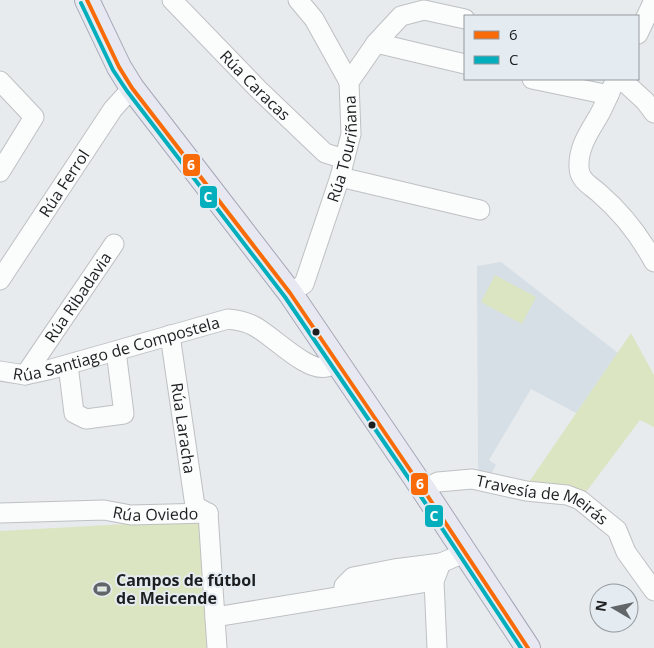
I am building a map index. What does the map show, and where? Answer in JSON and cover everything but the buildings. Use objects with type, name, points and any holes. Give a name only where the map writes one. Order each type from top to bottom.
[{"type":"main road","points":[[86,0],[119,67],[132,88],[290,293],[466,552],[528,648]]},
{"type":"street","name":"Rúa Caracas","points":[[172,0],[258,89],[326,153],[344,158]]},
{"type":"street","points":[[298,0],[314,20],[349,82]]},
{"type":"street","points":[[639,32],[654,0]]},
{"type":"street","name":"Rúa Touriñana","points":[[290,293],[304,284],[340,177],[351,134],[349,82],[401,8],[424,10],[464,19]]},
{"type":"street","points":[[376,43],[464,64]]},
{"type":"street","points":[[542,80],[613,87],[587,134],[578,167],[581,179],[614,207],[632,228],[654,262]]},
{"type":"street","points":[[622,80],[651,103]]},
{"type":"street","points":[[0,81],[34,117],[0,172]]},
{"type":"street","name":"Rúa Ferrol","points":[[0,280],[113,109],[132,88]]},
{"type":"street","points":[[340,177],[480,210]]},
{"type":"street","name":"Rúa Ribadavia","points":[[25,375],[114,244]]},
{"type":"street","name":"Rúa Santiago de Compostela","points":[[0,372],[25,375],[68,365],[228,319],[240,320],[254,326],[304,362],[316,367],[327,367],[337,361]]},
{"type":"street","name":"Rúa Laracha","points":[[170,335],[195,506],[208,513]]},
{"type":"street","points":[[68,365],[74,413],[86,419],[124,414],[116,351]]},
{"type":"street","name":"Travesía de Meirás","points":[[423,489],[438,482],[472,479],[526,491],[567,495],[580,500],[617,530],[626,552],[654,591]]},
{"type":"street","name":"Rúa Oviedo","points":[[0,513],[104,510],[131,515],[208,513],[216,648]]},
{"type":"street","points":[[215,617],[344,596],[438,572],[466,552]]},
{"type":"street","points":[[437,648],[438,572]]},
{"type":"shaded area","points":[[501,262],[618,353],[576,413],[531,389],[489,460],[496,465],[491,474],[478,471],[477,266]]},
{"type":"green space","points":[[495,275],[536,297],[522,324],[481,302]]},
{"type":"green space","points":[[631,333],[654,375],[654,427],[640,420],[586,492],[529,482]]},
{"type":"green space","name":"Campos de fútbol de Meicende","points":[[200,520],[209,648],[0,648],[0,531]]},
{"type":"transit line","name":"6","points":[[87,0],[119,67],[132,88],[290,293],[528,648]]},
{"type":"transit line","name":"C","points":[[81,3],[113,70],[127,91],[285,297],[418,492],[521,648]]},
{"type":"place","name":"Campos de fútbol de Meicende","points":[[102,589]]}]
